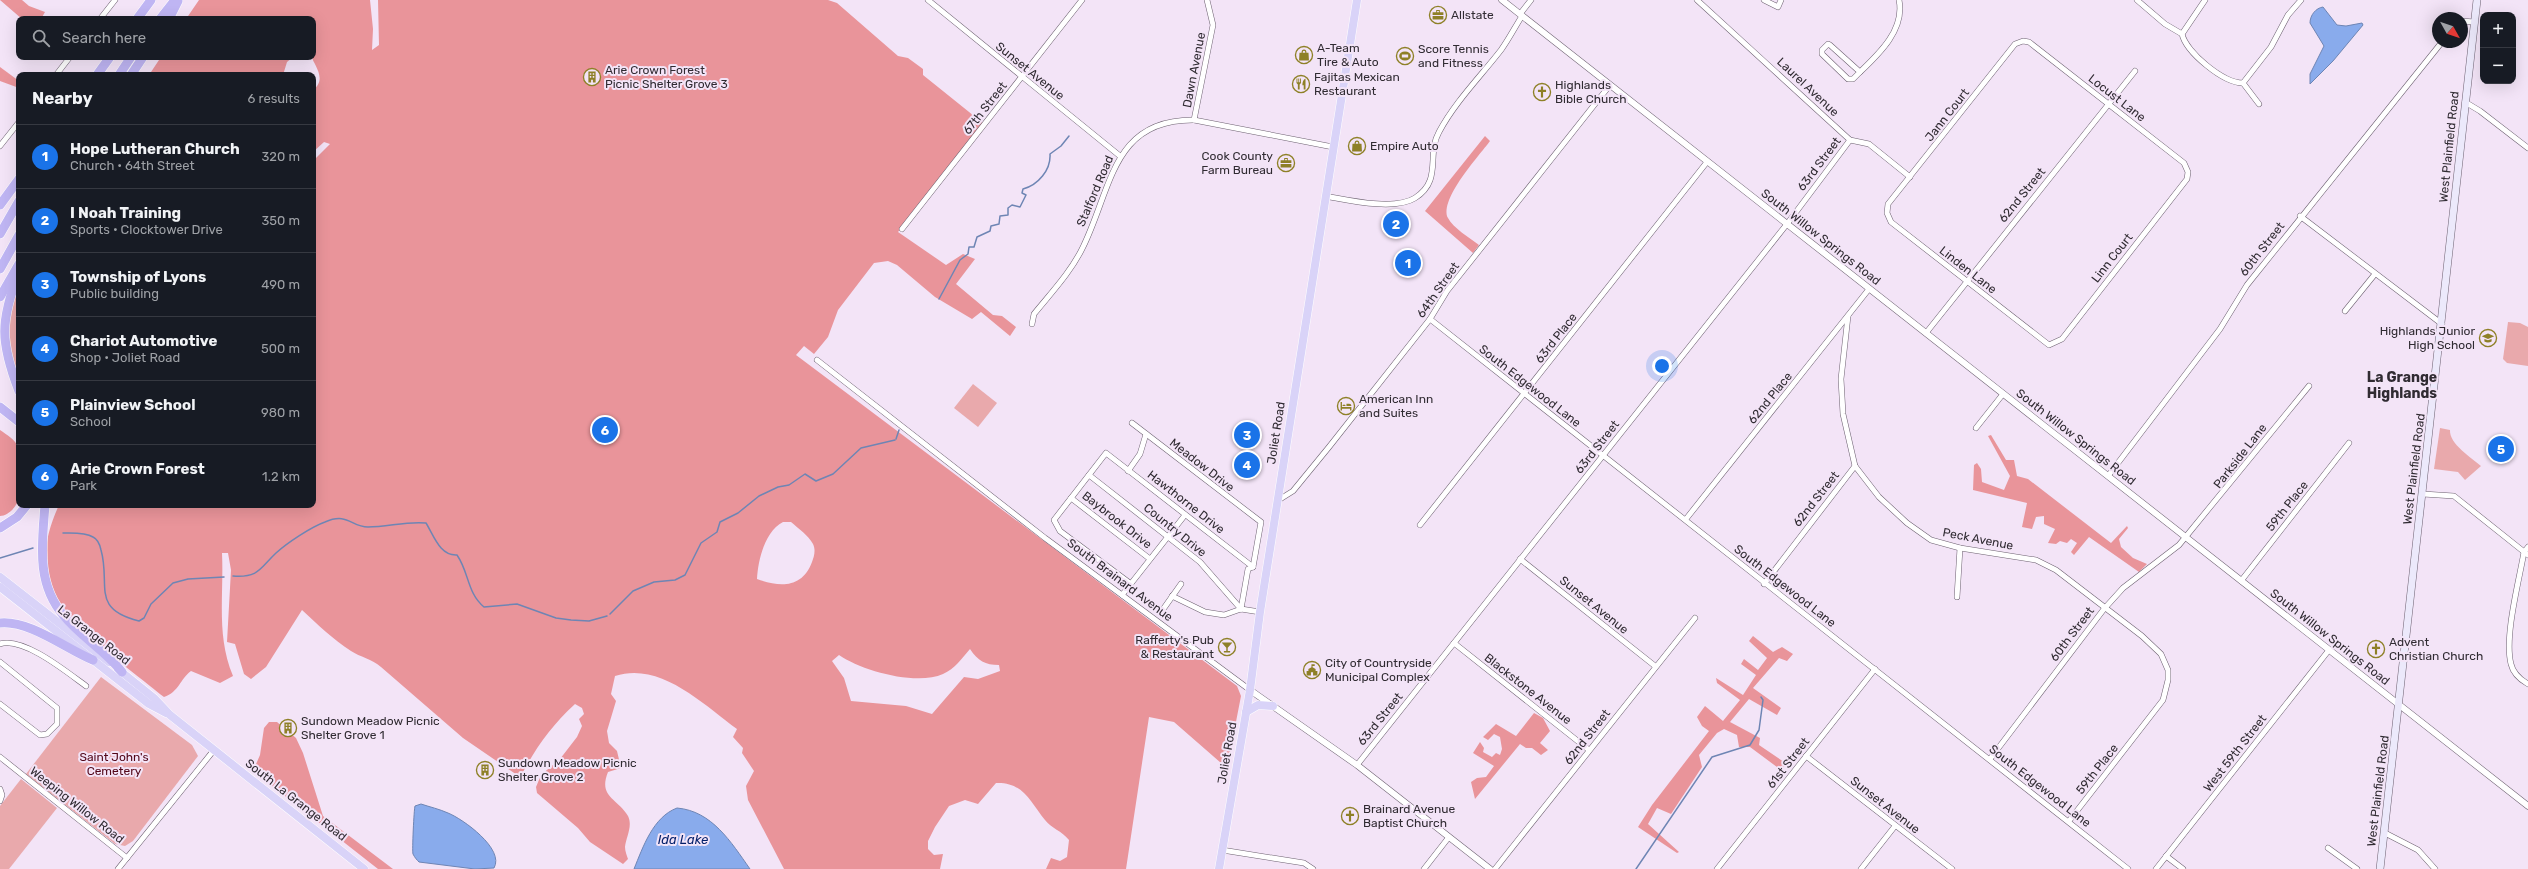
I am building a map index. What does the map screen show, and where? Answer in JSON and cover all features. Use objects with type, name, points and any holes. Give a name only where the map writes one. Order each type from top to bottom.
[{"type":"highway","points":[[139,16],[151,0]]},
{"type":"highway","points":[[162,16],[175,0]]},
{"type":"highway","points":[[171,16],[179,0]]},
{"type":"highway","points":[[99,72],[108,60]]},
{"type":"highway","points":[[121,72],[129,60]]},
{"type":"highway","points":[[133,72],[141,60]]},
{"type":"highway","points":[[0,205],[16,183]]},
{"type":"highway","points":[[0,234],[16,206]]},
{"type":"highway","points":[[0,269],[16,240]]},
{"type":"highway","points":[[0,298],[16,269]]},
{"type":"highway","points":[[16,279],[6,301],[1,327],[4,358],[16,384]]},
{"type":"highway","points":[[0,407],[16,420]]},
{"type":"highway","points":[[0,528],[17,517],[24,508]]},
{"type":"highway","points":[[45,508],[41,560],[49,593],[64,616],[111,658],[122,672]]},
{"type":"highway","points":[[0,623],[8,622],[50,636],[73,651],[93,660]]},
{"type":"main road","name":"Joliet Road","points":[[1220,869],[1250,690],[1260,612],[1357,0]]},
{"type":"main road","name":"West Plainfield Road","points":[[2380,869],[2400,705],[2477,0]]},
{"type":"main road","name":"La Grange Road","points":[[0,578],[122,672],[154,698],[170,715],[214,750]]},
{"type":"main road","name":"La Grange Road","points":[[0,587],[149,704],[170,715]]},
{"type":"main road","points":[[1246,712],[1258,705],[1273,706]]},
{"type":"main road","name":"South La Grange Road","points":[[214,750],[364,869]]},
{"type":"street","points":[[102,16],[115,0]]},
{"type":"street","name":"Sunset Avenue","points":[[928,0],[1120,156]]},
{"type":"street","name":"67th Street","points":[[902,229],[1082,0]]},
{"type":"street","name":"Dawn Avenue","points":[[1194,120],[1213,25],[1207,0]]},
{"type":"street","name":"South Willow Springs Road","points":[[1502,0],[2528,806]]},
{"type":"street","points":[[1325,196],[1359,202],[1398,204],[1410,201],[1422,193],[1432,177],[1438,134],[1502,48],[1531,0]]},
{"type":"street","name":"Laurel Avenue","points":[[1698,0],[1850,140],[1869,144],[1910,177]]},
{"type":"street","points":[[1764,0],[1778,7],[1781,0]]},
{"type":"street","points":[[1860,72],[1830,45],[1826,45],[1822,50],[1822,54],[1848,79],[1853,78],[1860,72],[1876,56],[1897,28],[1902,12],[1900,0]]},
{"type":"street","points":[[2137,0],[2165,24],[2182,34],[2184,42],[2190,51],[2228,80],[2242,83],[2259,104]]},
{"type":"street","points":[[2182,34],[2205,0]]},
{"type":"street","points":[[2242,83],[2271,47],[2288,15],[2301,0]]},
{"type":"street","points":[[2468,22],[2474,22]]},
{"type":"street","name":"Locust Lane","points":[[2023,41],[2029,42],[2184,163],[2188,172],[2187,179]]},
{"type":"street","name":"Jann Court","points":[[1888,204],[2015,44],[2023,41]]},
{"type":"street","name":"60th Street","points":[[2108,476],[2220,329],[2247,285],[2300,216],[2437,48]]},
{"type":"street","points":[[58,72],[68,60]]},
{"type":"street","name":"62nd Street","points":[[1926,333],[2135,71]]},
{"type":"street","name":"64th Street","points":[[1278,501],[1293,491],[1430,319],[1447,291],[1610,85]]},
{"type":"street","points":[[2465,102],[2480,110],[2528,148]]},
{"type":"street","name":"Stalford Road","points":[[1032,324],[1034,314],[1075,260],[1083,247],[1120,156],[1137,136],[1159,123],[1174,120],[1194,120],[1333,147]]},
{"type":"street","points":[[0,146],[16,126]]},
{"type":"street","name":"63rd Street","points":[[1356,765],[1787,224],[1850,140]]},
{"type":"street","name":"63rd Place","points":[[1420,525],[1707,162]]},
{"type":"street","name":"Linn Court","points":[[2049,345],[2062,339],[2187,179]]},
{"type":"street","name":"Linden Lane","points":[[1888,204],[1887,213],[1891,222],[2049,345]]},
{"type":"street","points":[[2300,216],[2442,324]]},
{"type":"street","points":[[2345,311],[2375,274]]},
{"type":"street","name":"62nd Place","points":[[1686,519],[1869,289]]},
{"type":"street","name":"Peck Avenue","points":[[1848,316],[1841,379],[1843,414],[1855,466],[1879,497],[1907,522],[1931,540],[1960,548],[2036,560],[2056,570],[2104,609],[2142,636],[2161,654],[2168,670],[2167,690]]},
{"type":"street","name":"South Edgewood Lane","points":[[1430,319],[1524,395],[1686,519],[1764,584],[1990,759],[2128,869]]},
{"type":"street","name":"South Brainard Avenue","points":[[817,360],[1122,595],[1250,690],[1356,765],[1490,869]]},
{"type":"street","name":"Parkside Lane","points":[[2186,537],[2309,386]]},
{"type":"street","points":[[1976,428],[2003,394]]},
{"type":"street","name":"Meadow Drive","points":[[1132,423],[1261,522],[1253,568]]},
{"type":"street","points":[[1128,470],[1140,454],[1146,434]]},
{"type":"street","name":"59th Place","points":[[2241,581],[2349,443]]},
{"type":"street","name":"Hawthorne Drive","points":[[1089,475],[1106,453],[1253,568]]},
{"type":"street","name":"62nd Street","points":[[1764,584],[1855,466]]},
{"type":"street","points":[[1089,475],[1054,520],[1060,531],[1131,584]]},
{"type":"street","name":"Country Drive","points":[[1089,475],[1200,562],[1241,608]]},
{"type":"street","points":[[2423,494],[2454,496],[2527,551],[2509,643],[2511,665],[2520,679],[2528,684]]},
{"type":"street","name":"Baybrook Drive","points":[[1071,498],[1150,559]]},
{"type":"street","points":[[1122,595],[1185,515]]},
{"type":"street","name":"60th Street","points":[[1990,759],[2104,609],[2123,588],[2179,545],[2186,537]]},
{"type":"street","points":[[1956,597],[1960,548]]},
{"type":"street","name":"Sunset Avenue","points":[[1520,559],[1655,666]]},
{"type":"street","points":[[1241,608],[1248,569],[1253,568]]},
{"type":"street","points":[[1164,608],[1181,584]]},
{"type":"street","points":[[1172,596],[1204,612],[1224,615],[1241,608],[1260,612]]},
{"type":"street","name":"62nd Street","points":[[1495,869],[1655,666],[1695,618]]},
{"type":"street","points":[[0,644],[8,642],[18,644],[46,658],[86,686]]},
{"type":"street","name":"Blackstone Avenue","points":[[1454,643],[1589,750]]},
{"type":"street","name":"West 59th Street","points":[[2156,869],[2329,650]]},
{"type":"street","points":[[0,662],[57,708],[57,724],[47,734],[40,735],[0,704]]},
{"type":"street","name":"61st Street","points":[[1717,869],[1874,669]]},
{"type":"street","name":"59th Place","points":[[2069,821],[2160,705],[2167,690]]},
{"type":"street","name":"Weeping Willow Road","points":[[0,757],[127,858],[214,750]]},
{"type":"street","name":"Sunset Avenue","points":[[1806,756],[1952,869]]},
{"type":"street","points":[[0,790],[2,795],[0,801]]},
{"type":"street","points":[[1861,869],[1896,826]]},
{"type":"street","points":[[2385,833],[2418,850],[2435,869]]},
{"type":"street","points":[[1424,869],[1449,837]]},
{"type":"street","points":[[2328,848],[2357,869]]},
{"type":"street","points":[[1222,850],[1304,863],[1313,869]]},
{"type":"street","points":[[2166,856],[2183,869]]},
{"type":"street","points":[[118,869],[127,858]]},
{"type":"green space","points":[[16,291],[16,373],[10,360],[8,312]]},
{"type":"green space","points":[[2508,322],[2520,323],[2528,327],[2528,366],[2507,363],[2503,359]]},
{"type":"green space","points":[[973,384],[997,403],[978,427],[954,408]]},
{"type":"green space","points":[[2440,428],[2450,430],[2453,440],[2457,445],[2481,466],[2465,480],[2458,472],[2434,469]]},
{"type":"green space","name":"Saint John's Cemetery","points":[[101,677],[192,745],[198,756],[133,841],[125,846],[115,844],[26,774]]},
{"type":"green space","points":[[21,779],[57,808],[9,869],[0,869],[0,806]]},
{"type":"shaded area","points":[[0,0],[22,0],[29,6],[45,12],[43,16],[19,16]]},
{"type":"shaded area","points":[[199,0],[370,0],[373,29],[372,50],[379,45],[378,0],[828,0],[837,3],[898,56],[908,58],[923,69],[923,75],[984,124],[898,232],[946,265],[963,254],[975,259],[956,284],[993,315],[1002,316],[1016,327],[1010,336],[981,312],[972,319],[935,297],[897,265],[888,261],[874,263],[838,310],[828,337],[814,354],[804,346],[796,355],[1237,686],[1241,696],[1228,763],[1221,763],[1174,722],[1149,717],[1126,869],[1046,869],[1051,858],[1060,861],[1067,857],[1069,840],[1047,823],[1030,800],[1020,790],[1013,786],[996,783],[978,804],[965,800],[949,806],[935,827],[928,841],[928,849],[934,855],[943,854],[940,869],[784,869],[748,800],[746,786],[754,771],[742,753],[743,748],[733,737],[737,729],[695,697],[680,688],[648,674],[632,673],[615,676],[611,694],[616,701],[607,731],[609,743],[617,751],[621,768],[608,772],[605,787],[610,797],[624,810],[628,816],[630,824],[625,847],[628,859],[623,864],[590,842],[578,828],[537,793],[536,787],[541,775],[560,759],[577,737],[582,726],[579,719],[584,714],[582,708],[575,704],[560,719],[534,753],[523,772],[517,775],[463,738],[381,667],[344,646],[302,610],[266,667],[251,679],[244,674],[235,644],[227,642],[231,570],[228,553],[222,553],[222,615],[224,646],[233,676],[220,683],[191,671],[173,692],[164,697],[96,642],[64,608],[53,592],[47,576],[45,557],[47,539],[58,508],[316,508],[316,158],[330,144],[324,142],[316,149],[316,87],[320,77],[313,60],[316,60],[316,16],[188,16]],"holes":[[[783,522],[791,522],[803,532],[814,546],[814,556],[808,571],[802,577],[789,584],[773,584],[757,579],[761,555],[771,532]],[[970,649],[982,662],[999,665],[1000,671],[978,679],[964,677],[932,714],[906,706],[851,701],[844,678],[832,661],[839,655],[849,661],[875,671],[890,675],[919,678],[932,677],[947,672],[958,663]]]},
{"type":"shaded area","points":[[159,60],[289,60],[287,62],[284,72],[151,72]]},
{"type":"shaded area","points":[[0,67],[16,79],[16,87],[0,81]]},
{"type":"shaded area","points":[[1485,136],[1490,141],[1454,189],[1449,200],[1447,210],[1450,222],[1479,245],[1473,253],[1425,211]]},
{"type":"shaded area","points":[[0,430],[16,443],[16,506],[3,516],[0,516]]},
{"type":"shaded area","points":[[1991,435],[2006,460],[2014,460],[2017,476],[2028,479],[2111,543],[2127,526],[2128,528],[2119,539],[2121,547],[2133,558],[2147,564],[2139,572],[2089,537],[2074,555],[2071,552],[2077,543],[2071,539],[2067,543],[2060,541],[2056,544],[2048,543],[2055,529],[2044,524],[2044,516],[2036,517],[2032,529],[2022,527],[2027,503],[1973,490],[1974,465],[1977,463],[1981,469],[1982,482],[2004,490],[2010,476],[1988,436]]},
{"type":"shaded area","points":[[1753,636],[1773,652],[1782,647],[1793,654],[1787,661],[1779,658],[1753,688],[1781,708],[1777,715],[1749,699],[1730,722],[1760,738],[1759,745],[1787,764],[1781,770],[1750,747],[1739,747],[1737,735],[1724,729],[1717,733],[1699,755],[1702,767],[1671,814],[1657,808],[1648,824],[1679,852],[1677,853],[1638,827],[1652,805],[1709,731],[1702,726],[1697,717],[1705,706],[1723,721],[1740,700],[1717,683],[1716,678],[1743,695],[1756,675],[1741,664],[1744,659],[1758,670],[1767,658],[1749,641]]},
{"type":"shaded area","points":[[1534,713],[1543,718],[1550,731],[1540,743],[1548,750],[1541,755],[1532,748],[1526,748],[1520,744],[1475,799],[1471,782],[1477,778],[1486,777],[1494,766],[1473,753],[1480,742],[1484,748],[1483,752],[1492,757],[1496,753],[1500,755],[1502,749],[1500,737],[1494,734],[1488,740],[1483,737],[1496,724],[1516,736]]},
{"type":"shaded area","points":[[269,722],[277,722],[296,738],[303,753],[323,816],[393,869],[378,869],[253,771],[260,755],[264,728]]},
{"type":"water","points":[[2323,7],[2337,25],[2346,26],[2362,23],[2363,25],[2333,61],[2310,84],[2310,74],[2324,46],[2310,23],[2310,20],[2314,12]]},
{"type":"water","points":[[421,804],[455,816],[472,828],[481,836],[494,852],[496,860],[494,868],[475,869],[419,862],[413,854],[413,838],[415,806]]},
{"type":"water","name":"Ida Lake","points":[[677,808],[689,810],[700,815],[720,830],[736,848],[750,869],[634,869],[645,842],[655,825],[661,818]]},
{"type":"waterway","points":[[939,299],[960,260],[968,254],[969,247],[974,247],[977,237],[990,231],[991,226],[999,224],[1000,216],[1008,215],[1008,208],[1012,205],[1020,207],[1026,195],[1022,193],[1023,189],[1034,184],[1042,176],[1048,166],[1050,154],[1061,146],[1069,136]]},
{"type":"waterway","points":[[896,439],[899,430]]},
{"type":"waterway","points":[[610,614],[633,591],[654,582],[675,580],[685,575],[701,543],[717,532],[720,522],[738,513],[759,496],[778,487],[789,485],[805,474],[816,481],[833,474],[861,448],[895,440]]},
{"type":"waterway","points":[[233,576],[254,574],[276,553],[293,540],[313,528],[333,519],[344,519],[357,525],[368,527],[426,523],[442,549],[446,552],[457,555],[464,568],[474,595],[484,607],[517,604],[556,618],[571,620],[589,621],[607,616]]},
{"type":"waterway","points":[[63,533],[90,535],[96,539],[101,548],[105,594],[108,602],[114,610],[124,616],[139,621],[144,618],[151,604],[173,583],[188,579],[224,577]]},
{"type":"waterway","points":[[0,558],[33,548]]},
{"type":"waterway","points":[[1636,869],[1712,757],[1750,745],[1759,730],[1763,700],[1761,697]]},
{"type":"place","name":"Allstate","points":[[1438,15]]},
{"type":"place","name":"A-Team Tire & Auto","points":[[1304,55]]},
{"type":"place","name":"Score Tennis and Fitness","points":[[1405,56]]},
{"type":"place","name":"Arie Crown Forest Picnic Shelter Grove 3","points":[[592,77]]},
{"type":"place","name":"Fajitas Mexican Restaurant","points":[[1301,84]]},
{"type":"place","name":"Highlands Bible Church","points":[[1542,92]]},
{"type":"place","name":"Empire Auto","points":[[1357,146]]},
{"type":"place","name":"Cook County Farm Bureau","points":[[1286,163]]},
{"type":"place","name":"I Noah Training","points":[[1396,224]]},
{"type":"place","name":"Hope Lutheran Church","points":[[1408,263]]},
{"type":"place","name":"Highlands Junior High School","points":[[2488,338]]},
{"type":"place","name":"American Inn and Suites","points":[[1346,406]]},
{"type":"place","name":"Arie Crown Forest","points":[[605,430]]},
{"type":"place","name":"Township of Lyons","points":[[1247,435]]},
{"type":"place","name":"Plainview School","points":[[2501,449]]},
{"type":"place","name":"Chariot Automotive","points":[[1247,465]]},
{"type":"place","name":"Rafferty's Pub & Restaurant","points":[[1227,647]]},
{"type":"place","name":"Advent Christian Church","points":[[2376,649]]},
{"type":"place","name":"City of Countryside Municipal Complex","points":[[1312,670]]},
{"type":"place","name":"Sundown Meadow Picnic Shelter Grove 1","points":[[288,728]]},
{"type":"place","name":"Sundown Meadow Picnic Shelter Grove 2","points":[[485,770]]},
{"type":"place","name":"Brainard Avenue Baptist Church","points":[[1350,816]]},
{"type":"district","name":"La Grange Highlands","points":[[2402,386]]}]
